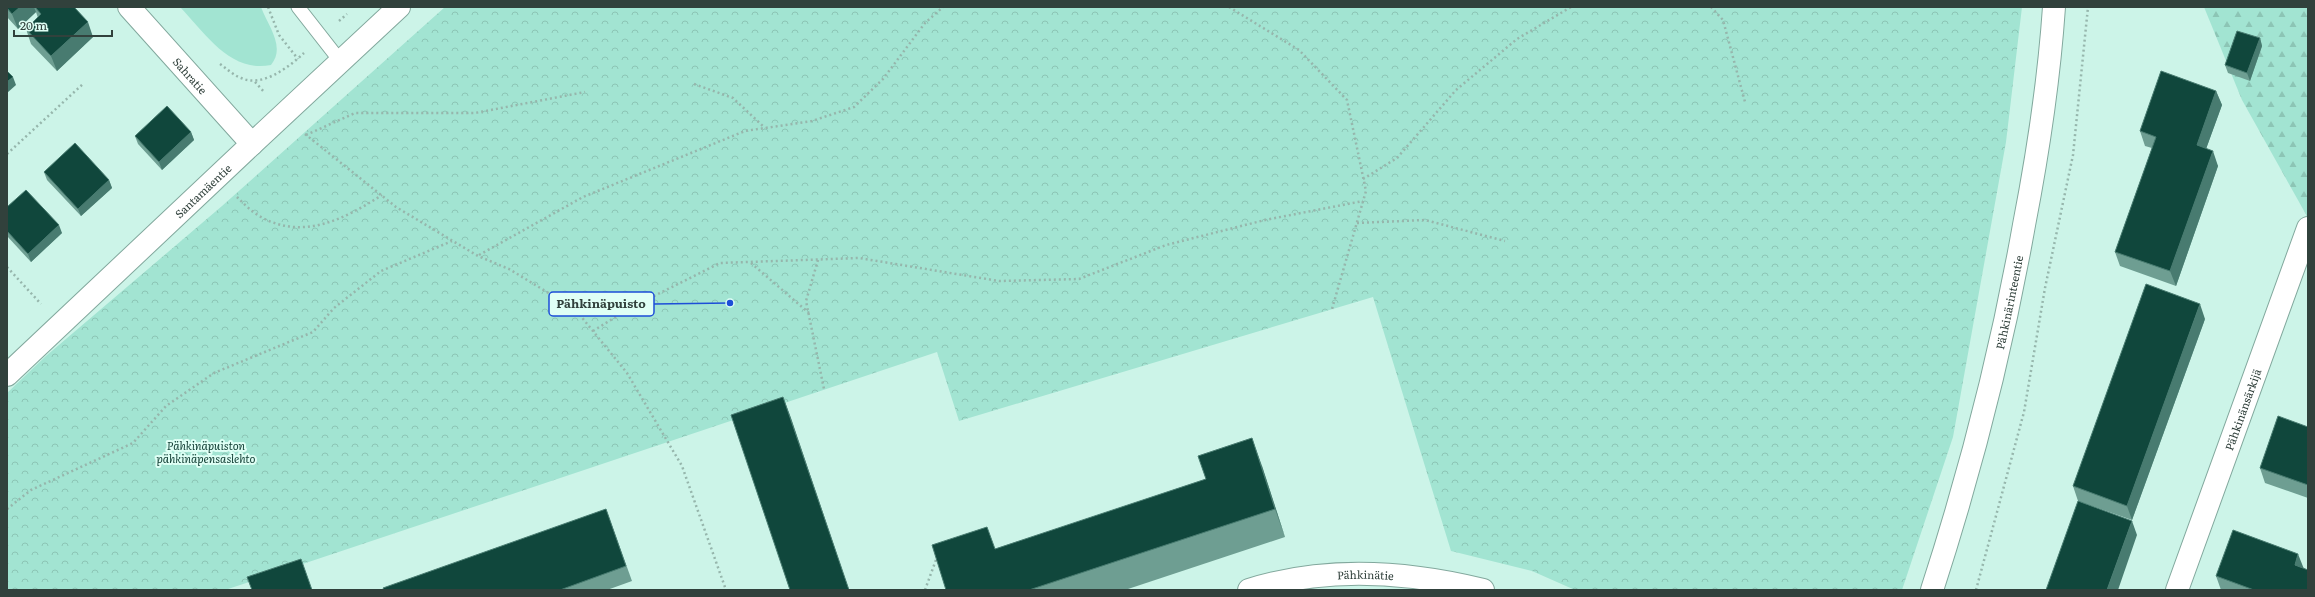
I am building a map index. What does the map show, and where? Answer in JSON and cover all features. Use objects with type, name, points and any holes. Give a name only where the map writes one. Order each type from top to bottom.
[{"type":"street","name":"Sahratie","points":[[129,7],[252,144]]},
{"type":"street","name":"Santamäentie","points":[[7,375],[399,7]]},
{"type":"street","name":"Pähkinärinteentie","points":[[1932,590],[1959,507],[1989,398],[2015,277],[2039,146],[2054,7]]},
{"type":"street","name":"Pähkinänsärkijä","points":[[2177,590],[2308,228]]},
{"type":"street","name":"Pähkinätie","points":[[1249,590],[1265,585],[1316,576],[1364,573],[1412,576],[1483,590]]},
{"type":"lane","points":[[298,7],[341,62]]},
{"type":"path","points":[[268,7],[279,35],[298,59]]},
{"type":"path","points":[[478,256],[583,197],[745,131],[812,121],[854,107],[883,79],[925,23],[943,7]]},
{"type":"path","points":[[1229,7],[1299,50],[1347,100],[1366,191],[1332,309]]},
{"type":"path","points":[[1363,179],[1397,158],[1456,90],[1517,39],[1571,7]]},
{"type":"path","points":[[1711,7],[1723,20],[1745,102]]},
{"type":"path","points":[[1976,590],[2024,412],[2045,288],[2073,155],[2088,7]]},
{"type":"path","points":[[214,59],[241,79],[254,82],[276,74],[298,59],[349,12]]},
{"type":"path","points":[[7,154],[84,83]]},
{"type":"path","points":[[694,84],[733,98],[765,128]]},
{"type":"path","points":[[585,92],[475,113],[355,113],[306,135],[396,207],[478,256],[509,269],[575,309],[628,374],[682,466],[726,590]]},
{"type":"path","points":[[216,178],[261,217],[285,226],[312,226],[334,222],[382,195]]},
{"type":"path","points":[[593,331],[630,308],[720,263],[860,258],[999,281],[1079,279],[1166,245],[1265,220],[1363,201]]},
{"type":"path","points":[[1357,223],[1425,220],[1505,241]]},
{"type":"path","points":[[7,509],[31,490],[133,442],[166,406],[214,374],[313,332],[334,308],[381,271],[452,240]]},
{"type":"path","points":[[818,260],[806,301],[824,389]]},
{"type":"path","points":[[750,262],[809,314]]},
{"type":"path","points":[[7,267],[42,304]]},
{"type":"path","points":[[925,590],[938,555]]},
{"type":"green space","points":[[180,7],[261,7],[276,44],[277,51],[271,65],[256,66],[243,63],[231,57],[209,39]]},
{"type":"green space","name":"Pähkinäpuiston pähkinäpensaslehto","points":[[445,7],[2022,7],[2006,142],[1953,437],[1902,590],[1575,590],[1532,571],[1451,551],[1373,297],[959,421],[937,352],[225,590],[7,590],[7,393],[46,356],[222,206]]},
{"type":"green space","points":[[2204,7],[2308,7],[2308,218],[2242,100]]},
{"type":"building","points":[[7,7],[20,7],[12,14]]},
{"type":"building","points":[[35,7],[74,7],[88,22],[51,56],[26,29],[41,14]]},
{"type":"building","points":[[2237,31],[2260,38],[2247,73],[2225,65]]},
{"type":"building","points":[[7,71],[13,77],[7,82]]},
{"type":"building","points":[[2161,71],[2216,91],[2197,145],[2213,151],[2170,271],[2115,252],[2156,137],[2140,131]]},
{"type":"building","points":[[167,106],[191,132],[159,162],[135,136]]},
{"type":"building","points":[[75,143],[109,180],[78,209],[44,172]]},
{"type":"building","points":[[26,190],[59,225],[28,254],[7,231],[7,207]]},
{"type":"building","points":[[2146,284],[2200,304],[2127,506],[2073,486]]},
{"type":"building","points":[[783,397],[849,590],[790,590],[731,415]]},
{"type":"building","points":[[2278,416],[2308,427],[2308,485],[2260,468]]},
{"type":"building","points":[[1252,438],[1275,509],[1029,590],[946,590],[932,545],[987,527],[995,549],[1206,479],[1198,456]]},
{"type":"building","points":[[2078,501],[2132,521],[2107,590],[2046,590]]},
{"type":"building","points":[[606,509],[626,566],[560,590],[384,590],[383,588]]},
{"type":"building","points":[[2233,530],[2298,554],[2295,565],[2308,570],[2308,590],[2254,590],[2216,576]]},
{"type":"building","points":[[301,559],[312,590],[252,590],[247,577]]},
{"type":"place","name":"Pähkinäpuisto","points":[[730,303]]}]
